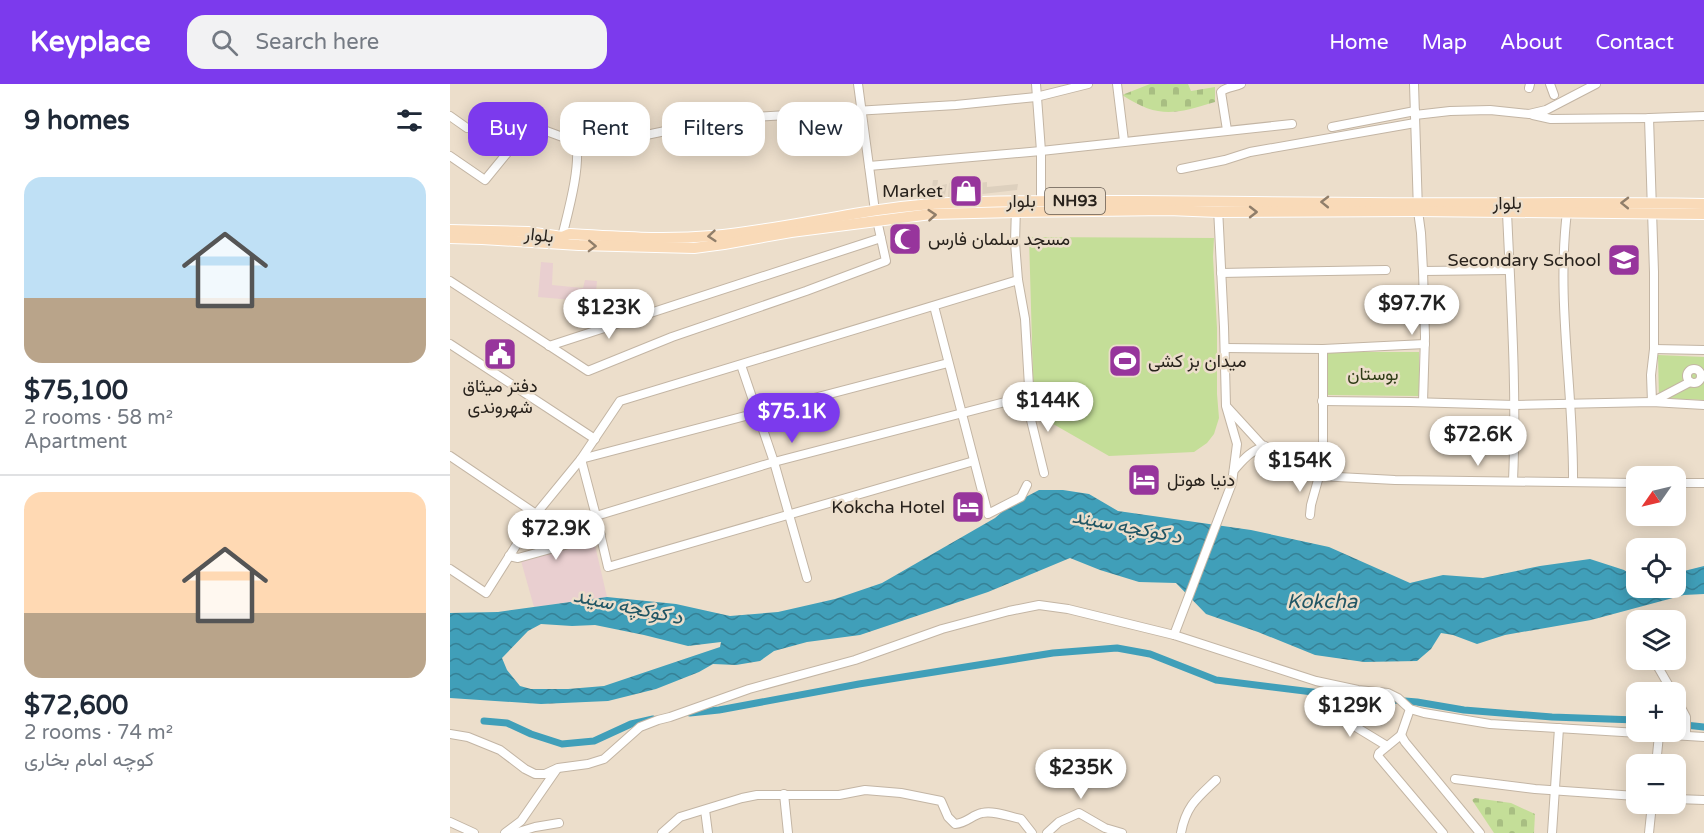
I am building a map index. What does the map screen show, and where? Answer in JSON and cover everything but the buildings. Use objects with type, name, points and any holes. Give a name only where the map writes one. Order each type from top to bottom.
[{"type":"main road","name":"بلوار","points":[[1016,207],[1041,201],[1091,200],[1218,206],[1652,208],[1704,214]]},
{"type":"main road","name":"بلوار","points":[[450,230],[579,245],[694,248],[946,203],[1168,210],[1218,206]]},
{"type":"main road","name":"بلوار","points":[[1479,208],[1507,212],[1567,212],[1704,204]]},
{"type":"main road","name":"بلوار","points":[[450,238],[528,232],[562,237],[569,234],[673,238],[714,236],[876,216]]},
{"type":"street","points":[[858,84],[860,102]]},
{"type":"street","points":[[1036,84],[1041,151],[1041,201]]},
{"type":"street","points":[[864,110],[956,105],[1036,97],[1088,84]]},
{"type":"street","points":[[1117,84],[1124,141]]},
{"type":"street","points":[[1227,130],[1221,92],[1241,84]]},
{"type":"street","points":[[1414,84],[1418,207],[1423,271],[1425,344],[1423,402]]},
{"type":"street","points":[[1550,84],[1554,95]]},
{"type":"street","points":[[1529,114],[1546,110],[1596,84]]},
{"type":"street","points":[[1332,127],[1450,111],[1490,110],[1551,119],[1704,116]]},
{"type":"street","points":[[650,134],[738,118],[777,115]]},
{"type":"street","points":[[450,116],[467,128]]},
{"type":"street","points":[[1181,169],[1415,116]]},
{"type":"street","points":[[1649,118],[1654,272],[1652,402]]},
{"type":"street","points":[[869,166],[1041,151],[1292,124]]},
{"type":"street","points":[[450,156],[485,180],[530,125],[560,136]]},
{"type":"street","points":[[452,285],[588,371],[672,337],[806,291],[886,261],[876,216],[864,131]]},
{"type":"street","points":[[562,237],[574,186],[576,156]]},
{"type":"street","points":[[1174,635],[1222,514],[1232,483],[1237,444],[1226,406],[1218,206]]},
{"type":"street","points":[[1016,207],[1018,280],[1025,319],[1031,420],[1044,473]]},
{"type":"street","points":[[1507,212],[1515,374],[1513,481]]},
{"type":"street","points":[[1567,212],[1563,248],[1564,333],[1573,460],[1572,482]]},
{"type":"street","points":[[549,346],[881,238]]},
{"type":"street","points":[[1221,273],[1386,270]]},
{"type":"street","points":[[1423,271],[1509,270]]},
{"type":"street","points":[[450,569],[486,593],[536,514],[581,459],[620,401],[1018,280]]},
{"type":"street","points":[[934,306],[988,514],[1021,497],[1027,486]]},
{"type":"street","points":[[450,344],[595,439]]},
{"type":"street","points":[[1225,348],[1323,349],[1425,344]]},
{"type":"street","points":[[1310,515],[1323,462],[1323,349]]},
{"type":"street","points":[[1654,349],[1704,350]]},
{"type":"street","points":[[581,459],[948,363]]},
{"type":"street","points":[[741,365],[774,462],[807,578]]},
{"type":"street","points":[[1652,402],[1690,382]]},
{"type":"street","points":[[596,516],[774,462],[1029,396]]},
{"type":"street","points":[[1323,401],[1515,405],[1652,402],[1704,405]]},
{"type":"street","points":[[1226,406],[1276,456],[1319,476],[1395,480],[1626,483]]},
{"type":"street","points":[[1234,470],[1247,455],[1264,446]]},
{"type":"street","points":[[450,456],[536,514]]},
{"type":"street","points":[[581,459],[608,567],[975,461]]},
{"type":"street","points":[[1686,483],[1704,483]]},
{"type":"street","points":[[509,556],[518,558],[601,536]]},
{"type":"street","points":[[450,734],[468,737],[500,750],[525,769],[535,774],[545,774],[558,768],[588,764],[604,759],[640,728],[658,720],[749,689],[855,660],[942,629],[1039,605],[1068,609],[1174,635],[1316,681],[1358,690],[1388,693],[1398,698],[1410,709],[1424,714],[1490,724],[1626,733]]},
{"type":"street","points":[[1410,709],[1401,735],[1378,756],[1443,833]]},
{"type":"street","points":[[1320,714],[1346,721],[1387,746]]},
{"type":"street","points":[[1552,833],[1559,728]]},
{"type":"street","points":[[1686,732],[1704,737]]},
{"type":"street","points":[[1401,735],[1480,833]]},
{"type":"street","points":[[505,833],[521,821],[558,768]]},
{"type":"street","points":[[1455,779],[1626,795]]},
{"type":"street","points":[[1181,833],[1189,808],[1216,780]]},
{"type":"street","points":[[662,833],[680,817],[742,798],[784,794],[839,795],[865,790],[901,793],[941,801],[948,817],[955,824],[963,824],[981,813],[1022,819],[1032,833]]},
{"type":"street","points":[[784,794],[788,833]]},
{"type":"street","points":[[1686,799],[1704,800]]},
{"type":"street","points":[[705,810],[708,833]]},
{"type":"street","points":[[1047,833],[1059,822],[1079,813],[1105,828],[1122,833]]},
{"type":"street","points":[[1649,833],[1651,814]]},
{"type":"street","points":[[450,822],[474,833]]},
{"type":"street","points":[[515,833],[559,823]]},
{"type":"shaded area","points":[[933,180],[938,180],[937,189],[947,184],[945,195],[890,199],[891,191],[932,188]]},
{"type":"shaded area","points":[[972,181],[972,188],[977,187],[978,183],[987,182],[987,187],[1018,184],[1017,190],[948,198],[949,183],[954,182],[953,188],[960,188],[961,182]]},
{"type":"shaded area","points":[[541,262],[553,263],[552,285],[583,288],[585,280],[597,281],[595,302],[538,297]]},
{"type":"shaded area","points":[[594,541],[607,597],[534,607],[521,561]]},
{"type":"green space","points":[[1150,84],[1188,84],[1191,91],[1215,87],[1215,102],[1167,112],[1147,108],[1122,95]]},
{"type":"green space","name":"میدان بز کشی","points":[[1029,237],[1214,238],[1219,418],[1214,434],[1207,443],[1194,452],[1109,456],[1034,413]]},
{"type":"green space","name":"بوستان","points":[[1328,352],[1419,352],[1419,396],[1328,395]]},
{"type":"green space","points":[[1658,355],[1704,357],[1704,400],[1659,398]]},
{"type":"green space","points":[[1475,798],[1511,803],[1535,814],[1534,833],[1494,833],[1472,800]]},
{"type":"water","name":"Kokcha","points":[[1039,490],[1063,490],[1089,494],[1118,511],[1251,530],[1329,547],[1410,583],[1443,575],[1483,578],[1540,566],[1590,559],[1626,571],[1626,598],[1673,598],[1591,620],[1505,635],[1477,644],[1441,633],[1431,649],[1417,661],[1364,662],[1315,655],[1206,614],[1176,583],[1139,582],[1070,558],[988,592],[860,635],[807,642],[774,651],[760,661],[736,665],[713,664],[656,689],[608,701],[541,704],[450,698],[450,613],[498,612],[607,597],[676,604],[730,616],[778,612],[835,599],[882,583],[995,518],[1009,506]],"holes":[[[541,624],[595,625],[688,646],[721,642],[720,647],[604,686],[531,689],[520,686],[507,670],[502,658],[528,631]]]},
{"type":"water","name":"Kokcha","points":[[1704,566],[1704,594],[1686,595],[1686,570]]},
{"type":"waterway","points":[[690,713],[1053,653],[1117,648],[1150,654],[1216,680],[1345,696],[1417,702],[1464,710],[1626,720]]},
{"type":"waterway","points":[[484,721],[507,723],[562,744],[594,741],[631,724],[653,719]]},
{"type":"waterway","points":[[1686,725],[1704,727]]},
{"type":"place","name":"Market","points":[[966,191]]},
{"type":"place","name":"مسجد سلمان فارس","points":[[905,239]]},
{"type":"place","name":"Secondary School","points":[[1624,260]]},
{"type":"place","name":"دفتر میثاق شهروندی","points":[[500,354]]},
{"type":"place","name":"میدان بز کشی","points":[[1125,361]]},
{"type":"place","name":"دنیا هوتل","points":[[1144,480]]},
{"type":"place","name":"Kokcha Hotel","points":[[968,507]]},
{"type":"water label","name":"د کوکچه سیند","points":[[1127,527]]},
{"type":"water label","name":"د کوکچه سیند","points":[[628,607]]}]
